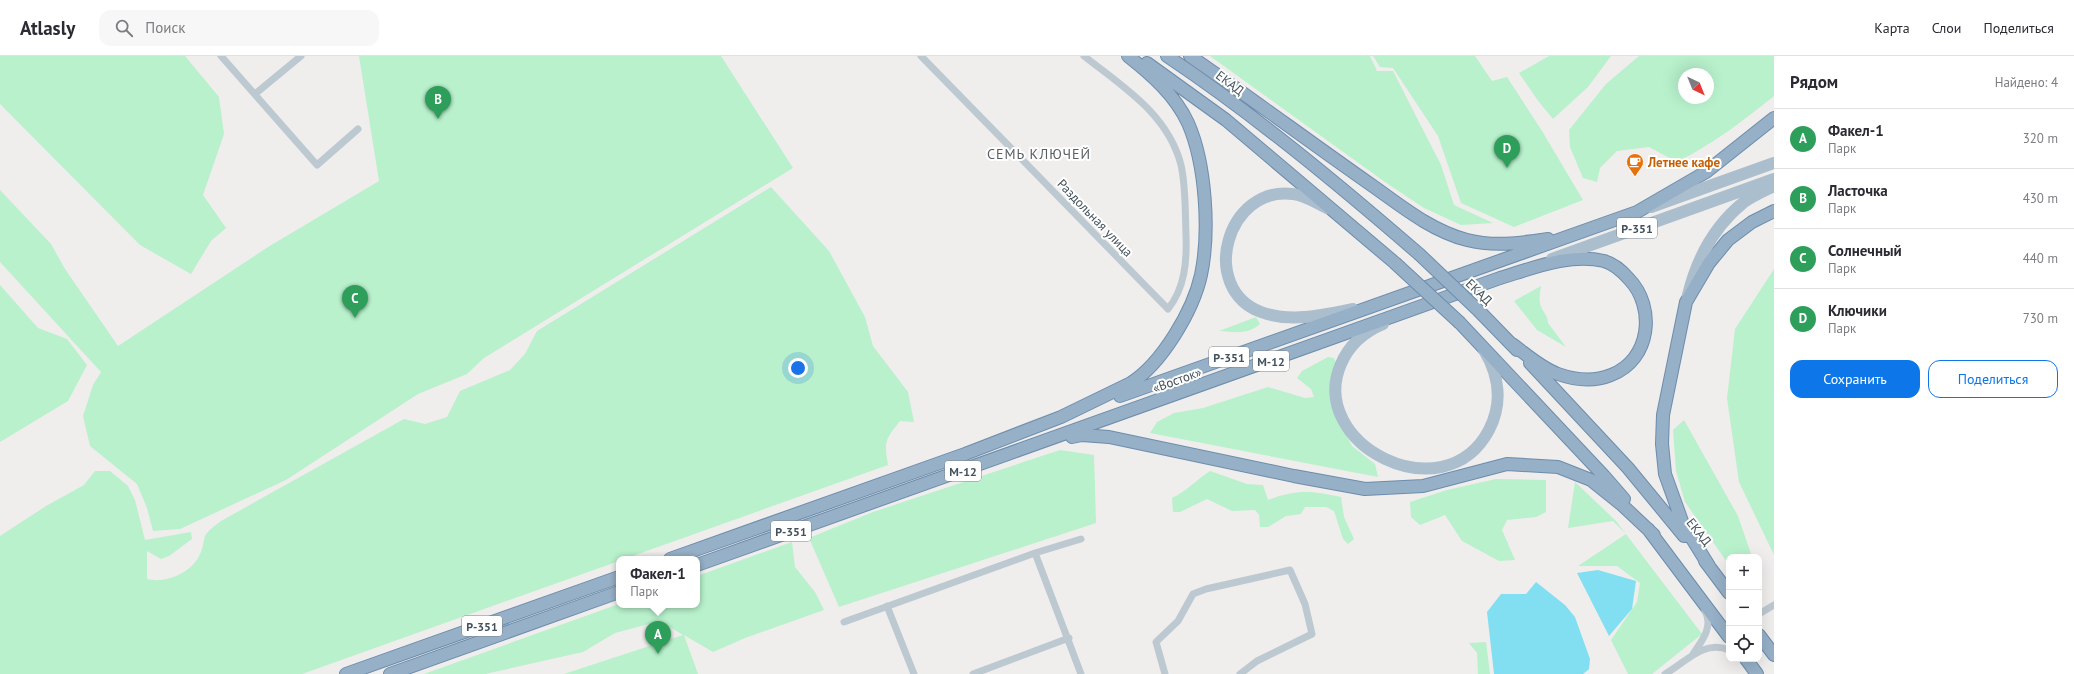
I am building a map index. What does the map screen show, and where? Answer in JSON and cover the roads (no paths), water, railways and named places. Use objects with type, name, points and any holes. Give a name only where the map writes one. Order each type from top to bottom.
[{"type":"highway","name":"«Восток»","points":[[880,484],[1061,417],[1140,377],[1160,356],[1184,319],[1201,276],[1204,256],[1205,229],[1203,180],[1196,145],[1188,122],[1174,100],[1151,74],[1128,56]]},
{"type":"highway","points":[[1135,56],[1226,120],[1395,263],[1471,333],[1604,476],[1654,535],[1726,633]]},
{"type":"highway","name":"ЕКАД","points":[[1166,56],[1204,81],[1370,212],[1419,254],[1480,312],[1628,468],[1709,566],[1726,590]]},
{"type":"highway","points":[[1190,56],[1263,106],[1318,148],[1410,212],[1445,232],[1466,240],[1490,244],[1512,244],[1577,234]]},
{"type":"highway","points":[[1637,212],[1706,172],[1774,118]]},
{"type":"highway","points":[[1709,566],[1684,524],[1673,499],[1665,474],[1662,444],[1663,415],[1686,302],[1709,263],[1728,240],[1752,222],[1774,211]]},
{"type":"highway","name":"Р-351","points":[[1061,417],[1397,296],[1637,212]]},
{"type":"highway","name":"«Восток»","points":[[885,498],[1500,278],[1543,265],[1568,260],[1591,259],[1606,262],[1623,272],[1637,287],[1645,305],[1647,320],[1643,341],[1634,357],[1624,368],[1612,375],[1583,380],[1556,374],[1512,344]]},
{"type":"highway","points":[[1041,443],[1082,435],[1109,437],[1294,476],[1366,489],[1423,486],[1507,464],[1546,465],[1572,471],[1591,480],[1621,504],[1654,535]]},
{"type":"highway","name":"Р-351","points":[[678,556],[880,484]]},
{"type":"highway","name":"Р-351","points":[[700,564],[885,498]]},
{"type":"highway","name":"Р-351","points":[[346,674],[616,578]]},
{"type":"highway","name":"Р-351","points":[[390,674],[616,593]]},
{"type":"highway","points":[[1762,639],[1774,656]]},
{"type":"highway","points":[[1748,662],[1757,674]]},
{"type":"main road","name":"Р-351","points":[[1637,212],[1774,163]]},
{"type":"main road","name":"Р-351","points":[[1500,278],[1774,179]]},
{"type":"main road","points":[[1686,302],[1693,275],[1705,249],[1720,225],[1745,202],[1774,186]]},
{"type":"main road","points":[[1338,214],[1314,201],[1292,194],[1270,196],[1249,208],[1230,231],[1225,250],[1228,274],[1239,296],[1251,307],[1259,311],[1290,317],[1335,313],[1397,296]]},
{"type":"main road","points":[[1412,310],[1377,327],[1351,346],[1338,371],[1336,382],[1339,410],[1349,431],[1366,447],[1396,463],[1428,470],[1450,465],[1473,451],[1486,435],[1497,407],[1497,383],[1487,356],[1471,333]]},
{"type":"street","points":[[221,56],[317,165],[358,129]]},
{"type":"street","points":[[255,94],[301,56]]},
{"type":"street","name":"Раздольная улица","points":[[921,56],[1168,309],[1177,299],[1184,274],[1186,250],[1185,194],[1181,165],[1165,129],[1144,103],[1084,56]]},
{"type":"street","points":[[844,622],[1035,553],[1081,539]]},
{"type":"street","points":[[1035,553],[1069,638],[1081,674]]},
{"type":"street","points":[[1677,567],[1707,614],[1709,622],[1707,630],[1693,654]]},
{"type":"street","points":[[1165,674],[1156,642],[1178,621],[1193,594],[1206,589],[1290,570],[1305,604],[1312,634],[1257,661],[1240,674]]},
{"type":"street","points":[[1762,612],[1774,605]]},
{"type":"street","points":[[887,606],[914,674]]},
{"type":"street","points":[[973,674],[994,670],[1069,638]]},
{"type":"street","points":[[1665,674],[1693,654],[1712,647],[1726,649]]},
{"type":"street","points":[[1742,662],[1752,674]]},
{"type":"water","points":[[1598,570],[1636,581],[1632,609],[1609,636],[1577,573]]},
{"type":"water","points":[[1536,582],[1565,605],[1575,617],[1590,659],[1589,669],[1583,674],[1494,674],[1487,612],[1501,594],[1526,594]]},
{"type":"place","name":"Ласточка","points":[[438,119]]},
{"type":"place","name":"Ключики","points":[[1507,168]]},
{"type":"place","name":"Летнее кафе","points":[[1635,177]]},
{"type":"place","name":"Солнечный","points":[[355,318]]},
{"type":"place","name":"Факел-1","points":[[658,654]]},
{"type":"district","name":"СЕМЬ КЛЮЧЕЙ","points":[[1039,154]]}]
